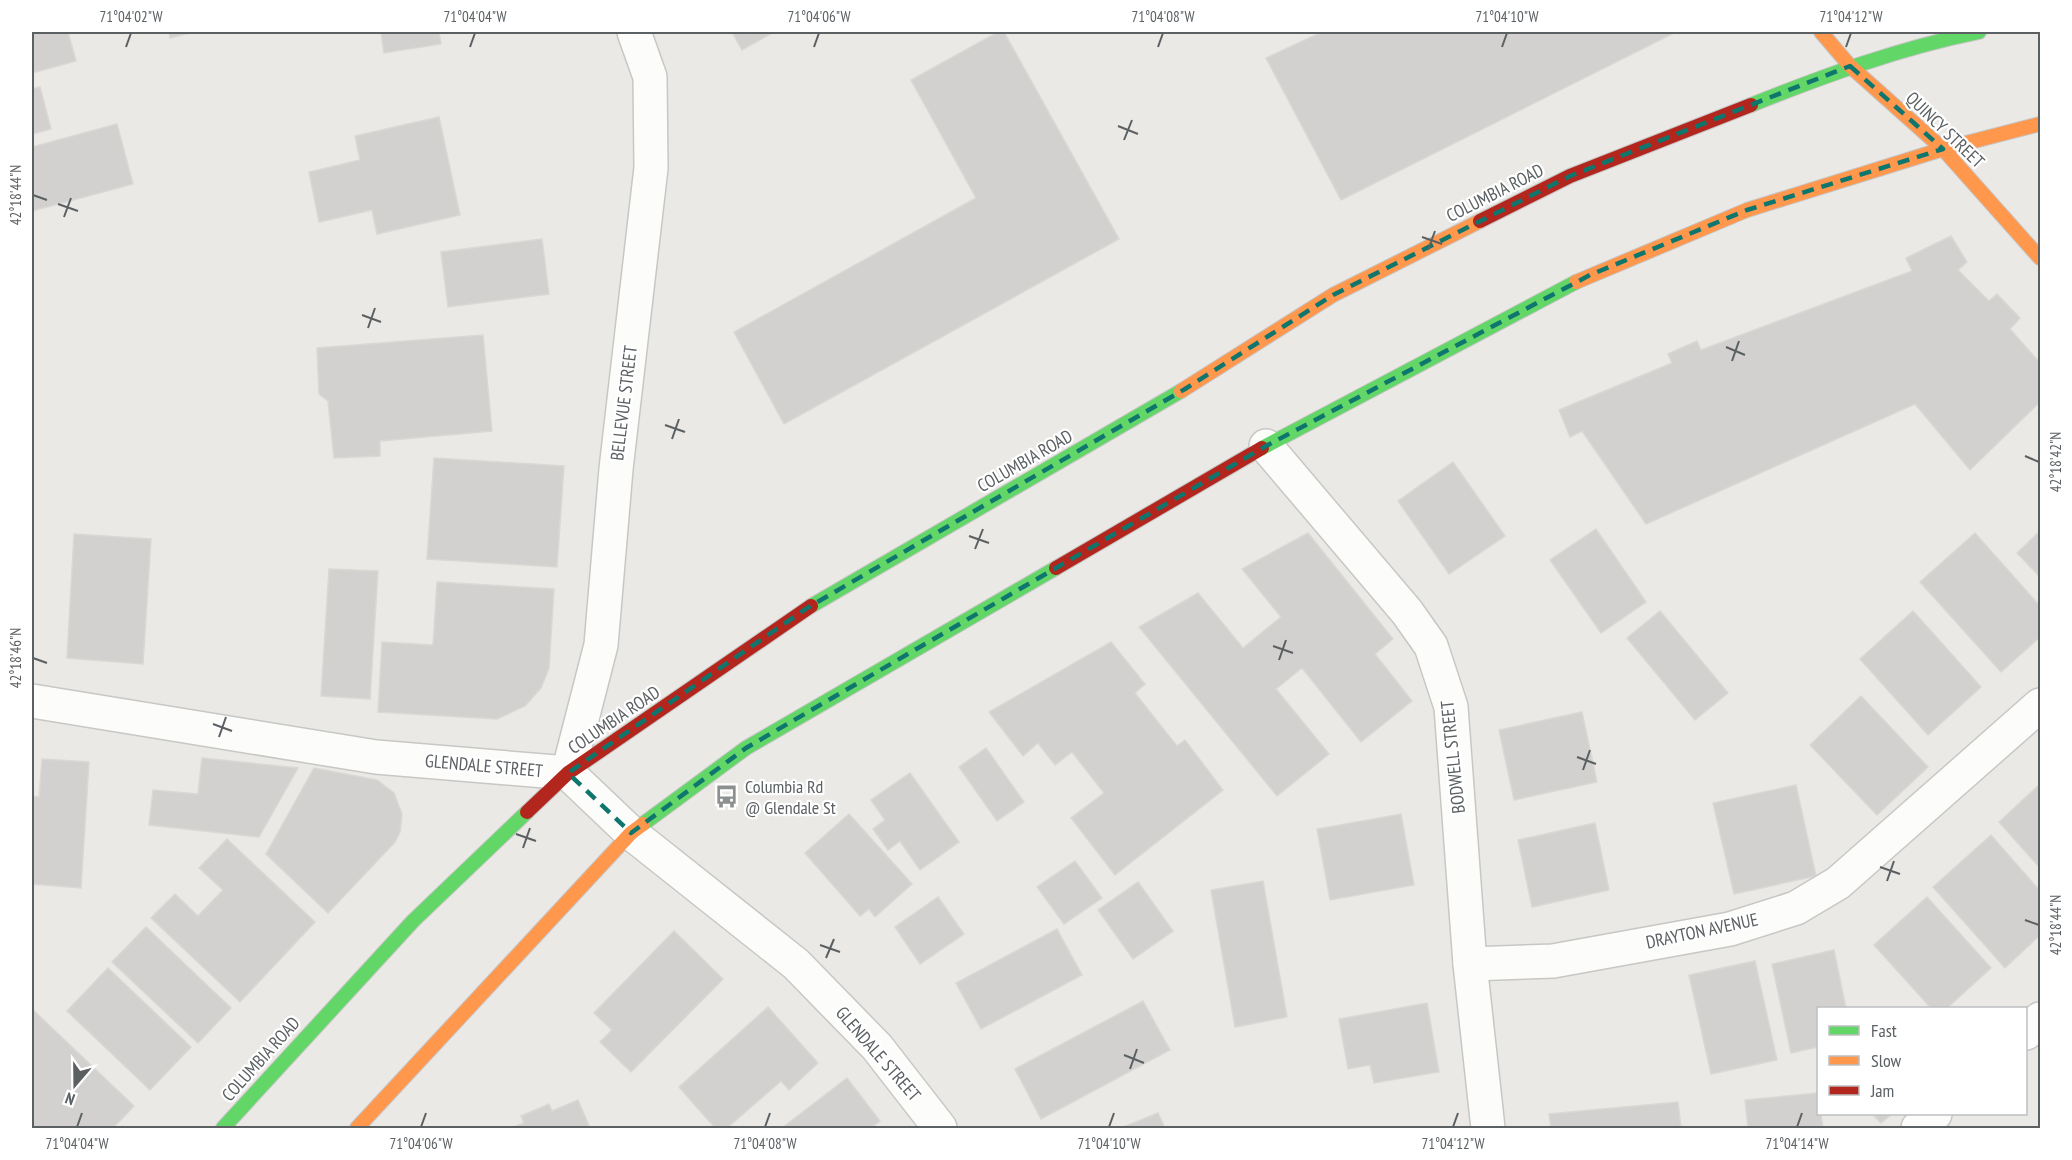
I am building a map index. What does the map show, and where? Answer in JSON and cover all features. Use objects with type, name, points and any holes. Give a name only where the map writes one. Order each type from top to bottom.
[{"type":"main road","name":"QUINCY STREET","points":[[1821,32],[1850,66],[1943,149],[2040,258]]},
{"type":"main road","name":"COLUMBIA ROAD","points":[[223,1128],[413,921],[568,773],[807,608],[1185,389],[1334,295],[1570,176],[1850,66],[1939,40],[1979,32]]},
{"type":"main road","points":[[357,1128],[631,833],[746,748],[1266,446],[1590,275],[1747,210],[1943,149],[2040,124]]},
{"type":"street","name":"BELLEVUE STREET","points":[[568,773],[601,645],[616,469],[651,168],[650,76],[634,32]]},
{"type":"street","name":"BODWELL STREET","points":[[1266,446],[1407,612],[1431,646],[1451,707],[1470,964],[1488,1128]]},
{"type":"street","name":"GLENDALE STREET","points":[[32,701],[376,758],[568,773],[631,833],[796,964],[877,1047],[940,1128]]},
{"type":"street","name":"DRAYTON AVENUE","points":[[1470,964],[1553,961],[1730,929],[1796,908],[1838,883],[2040,705]]},
{"type":"street","points":[[2027,1031],[2040,1019]]},
{"type":"street","points":[[1918,1128],[1933,1115]]},
{"type":"highlighted area","points":[[1850,66],[1943,149],[1747,210],[1590,275],[1266,446],[746,748],[631,833],[568,773],[807,608],[1185,389],[1333,295],[1570,176]]},
{"type":"building","points":[[32,32],[68,32],[76,61],[32,73]]},
{"type":"building","points":[[169,32],[194,32],[170,38]]},
{"type":"building","points":[[381,32],[439,32],[441,44],[384,53]]},
{"type":"building","points":[[732,32],[774,32],[742,50]]},
{"type":"building","points":[[998,32],[1004,32],[1119,239],[784,424],[734,332],[976,198],[911,80]]},
{"type":"building","points":[[1322,32],[1676,32],[1341,200],[1266,58]]},
{"type":"building","points":[[40,87],[51,129],[32,134],[32,89]]},
{"type":"building","points":[[439,117],[460,215],[377,234],[372,210],[319,222],[309,172],[360,160],[355,136]]},
{"type":"building","points":[[117,124],[133,184],[32,211],[32,147]]},
{"type":"building","points":[[1951,236],[1967,262],[1958,270],[1989,301],[1997,294],[2020,318],[2010,329],[2040,363],[2040,402],[1970,470],[1915,404],[1646,524],[1582,431],[1570,437],[1559,410],[1672,363],[1668,354],[1697,341],[1701,350],[1912,271],[1906,258]]},
{"type":"building","points":[[542,239],[549,294],[448,307],[441,252]]},
{"type":"building","points":[[483,335],[492,431],[380,441],[380,456],[334,458],[328,401],[319,394],[317,348]]},
{"type":"building","points":[[434,458],[564,466],[557,567],[427,559]]},
{"type":"building","points":[[1453,462],[1505,536],[1449,574],[1398,501]]},
{"type":"building","points":[[1596,529],[1646,602],[1601,633],[1550,560]]},
{"type":"building","points":[[2040,531],[2040,577],[2017,553]]},
{"type":"building","points":[[1308,533],[1393,639],[1375,654],[1412,701],[1361,742],[1302,668],[1276,689],[1329,754],[1277,796],[1139,627],[1198,593],[1243,648],[1281,617],[1242,569]]},
{"type":"building","points":[[1975,533],[2040,606],[2040,637],[2001,672],[1920,582]]},
{"type":"building","points":[[74,534],[151,539],[143,664],[67,658]]},
{"type":"building","points":[[329,569],[378,571],[370,699],[321,696]]},
{"type":"building","points":[[437,582],[554,589],[549,668],[541,688],[525,706],[497,719],[378,712],[382,642],[433,645]]},
{"type":"building","points":[[1660,611],[1728,693],[1695,720],[1627,638]]},
{"type":"building","points":[[1913,611],[1981,687],[1928,735],[1860,659]]},
{"type":"building","points":[[1111,642],[1145,684],[1135,693],[1177,746],[1185,740],[1223,790],[1115,875],[1071,818],[1104,793],[1072,752],[1055,765],[1038,743],[1023,756],[989,712]]},
{"type":"building","points":[[1861,696],[1928,767],[1877,815],[1810,745]]},
{"type":"building","points":[[1582,712],[1597,782],[1514,800],[1499,730]]},
{"type":"building","points":[[986,748],[1024,802],[997,821],[959,767]]},
{"type":"building","points":[[202,758],[298,768],[259,837],[149,825],[153,790],[198,794]]},
{"type":"building","points":[[42,759],[89,762],[81,888],[32,884],[32,796],[39,797]]},
{"type":"building","points":[[314,768],[377,780],[394,793],[402,814],[400,832],[395,842],[328,913],[266,854]]},
{"type":"building","points":[[910,773],[959,842],[920,870],[900,841],[888,850],[873,829],[885,820],[871,800]]},
{"type":"building","points":[[2040,784],[2040,868],[1999,822]]},
{"type":"building","points":[[1796,785],[1816,876],[1734,894],[1713,803]]},
{"type":"building","points":[[849,814],[912,884],[875,917],[869,909],[860,916],[805,853]]},
{"type":"building","points":[[1401,814],[1414,885],[1330,900],[1317,829]]},
{"type":"building","points":[[1595,823],[1609,890],[1532,907],[1518,840]]},
{"type":"building","points":[[1991,835],[2040,891],[2040,935],[2005,968],[1933,887]]},
{"type":"building","points":[[227,839],[315,922],[240,1002],[151,918],[175,894],[198,916],[223,890],[199,868]]},
{"type":"building","points":[[1075,861],[1102,898],[1064,924],[1037,887]]},
{"type":"building","points":[[1263,881],[1287,1017],[1235,1027],[1211,890]]},
{"type":"building","points":[[1138,882],[1173,931],[1133,959],[1098,910]]},
{"type":"building","points":[[938,897],[964,934],[920,964],[895,927]]},
{"type":"building","points":[[1927,897],[1991,968],[1948,1007],[1930,1007],[1874,945]]},
{"type":"building","points":[[146,927],[231,1008],[198,1043],[112,962]]},
{"type":"building","points":[[1057,929],[1082,975],[981,1029],[956,983]]},
{"type":"building","points":[[674,931],[723,979],[631,1072],[600,1042],[612,1030],[594,1013]]},
{"type":"building","points":[[1834,950],[1846,1007],[1817,1007],[1817,1047],[1791,1053],[1772,964]]},
{"type":"building","points":[[1755,961],[1777,1060],[1711,1074],[1689,975]]},
{"type":"building","points":[[108,968],[191,1047],[150,1090],[67,1011]]},
{"type":"building","points":[[1143,1001],[1170,1050],[1041,1119],[1015,1069]]},
{"type":"building","points":[[1427,1003],[1439,1072],[1374,1083],[1370,1065],[1348,1069],[1339,1019]]},
{"type":"building","points":[[768,1007],[818,1063],[789,1090],[781,1081],[727,1128],[715,1128],[679,1087]]},
{"type":"building","points":[[32,1009],[134,1106],[113,1128],[32,1128]]},
{"type":"building","points":[[847,1078],[880,1121],[871,1128],[782,1128]]},
{"type":"building","points":[[1817,1093],[1817,1115],[1821,1115],[1823,1128],[1748,1128],[1745,1100]]},
{"type":"building","points":[[578,1100],[590,1128],[511,1128],[524,1123],[521,1116],[549,1104],[552,1111]]},
{"type":"building","points":[[1678,1102],[1681,1128],[1551,1128],[1549,1114]]},
{"type":"building","points":[[1158,1113],[1165,1128],[1121,1128]]},
{"type":"building","points":[[1873,1115],[1891,1115],[1881,1123]]},
{"type":"traffic: fast","points":[[1751,105],[1864,63],[1979,32]]},
{"type":"traffic: fast","points":[[1262,448],[1576,282]]},
{"type":"traffic: fast","points":[[811,606],[1181,391]]},
{"type":"traffic: fast","points":[[643,824],[746,748],[1056,568]]},
{"type":"traffic: fast","points":[[223,1128],[413,921],[527,812]]},
{"type":"traffic: slow","points":[[1821,32],[1850,66],[1943,149],[2040,258]]},
{"type":"traffic: slow","points":[[1576,282],[1747,210],[1943,149],[2040,124]]},
{"type":"traffic: slow","points":[[1181,391],[1333,295],[1480,221]]},
{"type":"traffic: slow","points":[[357,1128],[631,833],[643,824]]},
{"type":"traffic: jam","points":[[1480,221],[1570,176],[1751,105]]},
{"type":"traffic: jam","points":[[1056,568],[1262,448]]},
{"type":"traffic: jam","points":[[527,812],[568,773],[811,606]]},
{"type":"place","name":"Columbia Rd @ Glendale St","points":[[727,797]]}]
